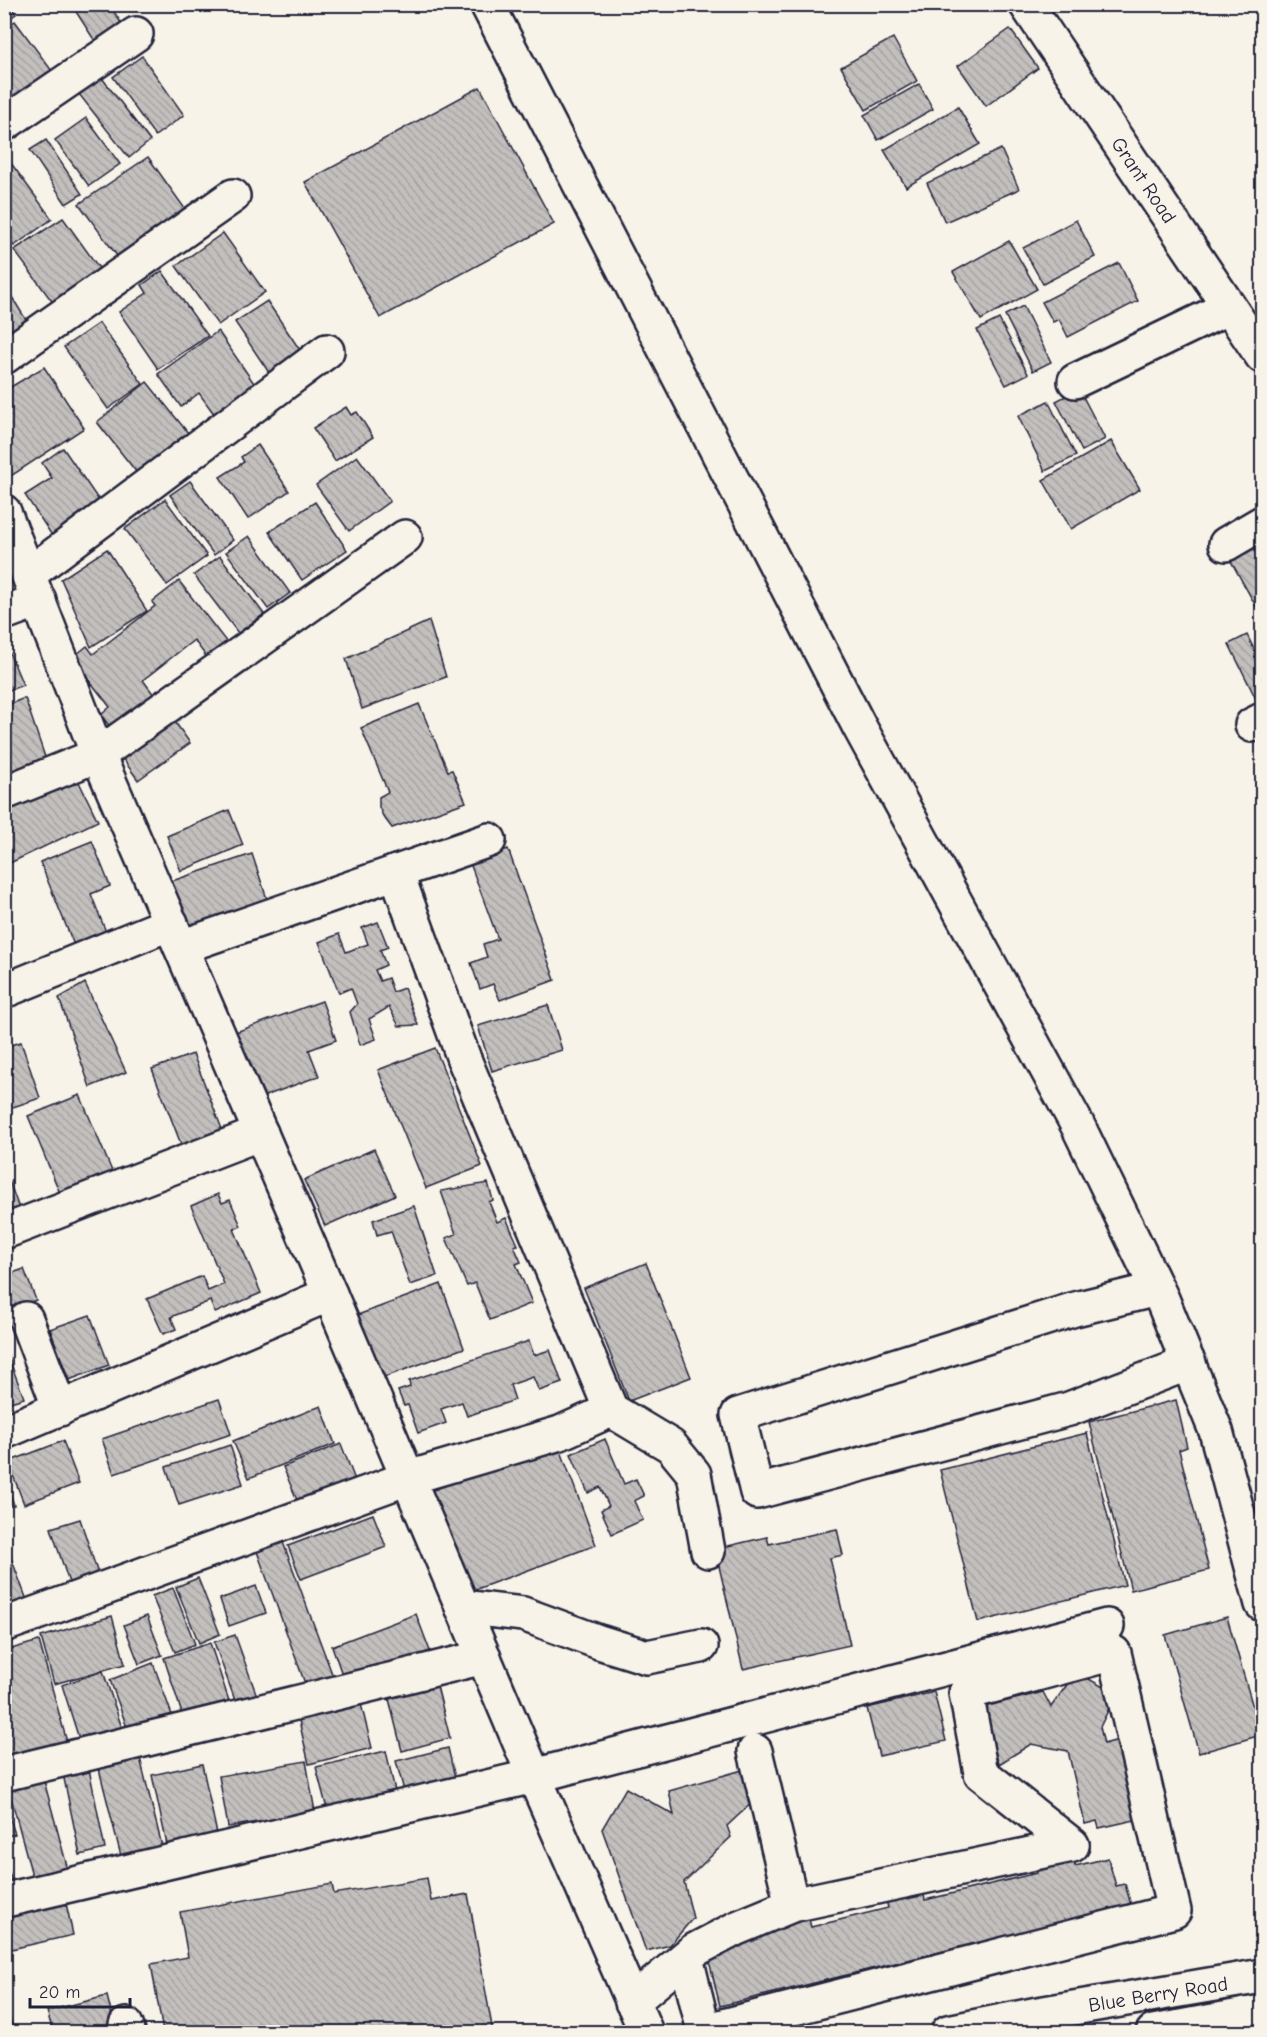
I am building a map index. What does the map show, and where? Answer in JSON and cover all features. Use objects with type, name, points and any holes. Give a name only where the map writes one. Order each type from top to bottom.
[{"type":"street","points":[[487,4],[858,726],[1078,1126],[1157,1288],[1216,1431],[1263,1604]]},
{"type":"street","name":"Grant Road","points":[[1026,4],[1229,307],[1260,347]]},
{"type":"street","points":[[4,124],[135,34]]},
{"type":"street","points":[[4,357],[233,196]]},
{"type":"street","points":[[1075,381],[1229,307]]},
{"type":"street","points":[[4,613],[327,351]]},
{"type":"street","points":[[4,512],[98,756],[330,1294],[534,1776],[646,2032]]},
{"type":"street","points":[[1226,544],[1263,523]]},
{"type":"street","points":[[4,793],[98,756],[405,537]]},
{"type":"street","points":[[4,991],[176,935],[396,872],[489,840]]},
{"type":"street","points":[[396,872],[464,1059],[611,1410],[670,1446],[694,1474],[708,1551]]},
{"type":"street","points":[[4,1232],[261,1133]]},
{"type":"street","points":[[1157,1288],[1075,1309],[738,1415],[757,1492],[1070,1409],[1189,1363]]},
{"type":"street","points":[[4,1432],[330,1294]]},
{"type":"street","points":[[26,1319],[60,1409]]},
{"type":"street","points":[[4,1625],[408,1478],[560,1432],[611,1410]]},
{"type":"street","points":[[462,1607],[523,1614],[647,1657],[701,1646]]},
{"type":"street","points":[[6,1900],[534,1776],[1107,1626]]},
{"type":"street","points":[[632,2002],[693,1951],[737,1928],[792,1905],[1072,1845],[981,1773],[966,1693],[1113,1653],[1174,1911],[704,2031],[686,1958]]},
{"type":"street","points":[[4,1774],[484,1657]]},
{"type":"street","points":[[755,1751],[792,1905]]},
{"type":"street","name":"Blue Berry Road","points":[[948,2032],[1028,2025],[1263,1976]]},
{"type":"street","points":[[1153,2032],[1263,2012]]},
{"type":"building","points":[[4,4],[9,4],[16,14],[4,22]]},
{"type":"building","points":[[71,4],[109,4],[129,35],[102,52]]},
{"type":"building","points":[[15,21],[55,75],[4,112],[4,29]]},
{"type":"building","points":[[1010,29],[1038,68],[986,106],[958,66]]},
{"type":"building","points":[[893,38],[917,81],[866,110],[841,67]]},
{"type":"building","points":[[142,56],[184,115],[155,136],[113,77]]},
{"type":"building","points":[[102,78],[150,141],[129,158],[79,94]]},
{"type":"building","points":[[919,84],[933,109],[878,140],[864,115]]},
{"type":"building","points":[[480,87],[554,224],[380,318],[305,182]]},
{"type":"building","points":[[958,107],[980,144],[906,187],[884,150]]},
{"type":"building","points":[[86,118],[120,164],[89,186],[55,140]]},
{"type":"building","points":[[46,140],[82,194],[66,204],[30,150]]},
{"type":"building","points":[[1001,149],[1019,189],[945,222],[927,183]]},
{"type":"building","points":[[5,155],[52,219],[14,246],[4,232]]},
{"type":"building","points":[[148,157],[188,213],[120,260],[79,204]]},
{"type":"building","points":[[63,218],[104,275],[57,308],[14,250]]},
{"type":"building","points":[[1076,220],[1095,257],[1043,284],[1023,248]]},
{"type":"building","points":[[223,233],[265,292],[218,325],[176,266]]},
{"type":"building","points":[[1009,241],[1037,289],[981,320],[953,272]]},
{"type":"building","points":[[1119,263],[1138,301],[1068,337],[1059,319],[1053,322],[1042,302]]},
{"type":"building","points":[[162,271],[208,336],[158,369],[119,312],[147,293],[142,285]]},
{"type":"building","points":[[4,284],[31,328],[4,346]]},
{"type":"building","points":[[267,301],[308,362],[276,383],[235,322]]},
{"type":"building","points":[[1023,306],[1051,362],[1033,371],[1005,315]]},
{"type":"building","points":[[999,319],[1028,374],[1006,385],[977,330]]},
{"type":"building","points":[[99,323],[143,384],[108,409],[64,347]]},
{"type":"building","points":[[218,331],[258,389],[217,418],[199,393],[181,407],[158,374]]},
{"type":"building","points":[[44,367],[84,428],[11,476],[4,460],[4,391]]},
{"type":"building","points":[[147,382],[193,439],[141,478],[97,422]]},
{"type":"building","points":[[1079,389],[1105,439],[1082,451],[1056,401]]},
{"type":"building","points":[[1048,401],[1076,456],[1045,471],[1018,416]]},
{"type":"building","points":[[346,407],[351,415],[357,412],[373,437],[335,461],[313,428]]},
{"type":"building","points":[[1111,441],[1140,489],[1071,529],[1043,480]]},
{"type":"building","points":[[258,445],[289,491],[248,519],[220,477],[244,462],[241,457]]},
{"type":"building","points":[[63,448],[102,505],[53,537],[25,495],[52,478],[42,463]]},
{"type":"building","points":[[357,456],[390,501],[349,531],[316,485]]},
{"type":"building","points":[[190,481],[233,540],[214,555],[170,495]]},
{"type":"building","points":[[165,499],[207,556],[167,585],[125,529]]},
{"type":"building","points":[[315,502],[347,550],[302,580],[269,532]]},
{"type":"building","points":[[1262,534],[1262,617],[1227,554]]},
{"type":"building","points":[[249,536],[290,593],[268,609],[226,552]]},
{"type":"building","points":[[107,549],[147,611],[91,647],[61,579]]},
{"type":"building","points":[[220,556],[264,614],[238,633],[194,575]]},
{"type":"building","points":[[179,581],[228,644],[208,659],[194,640],[143,680],[157,699],[114,732],[101,715],[110,707],[72,658],[87,646],[93,654],[155,606],[152,602]]},
{"type":"building","points":[[429,621],[446,677],[362,709],[346,659]]},
{"type":"building","points":[[1247,635],[1262,665],[1261,709],[1229,644]]},
{"type":"building","points":[[10,654],[23,685],[4,692],[4,656]]},
{"type":"building","points":[[25,698],[46,760],[4,780],[4,706]]},
{"type":"building","points":[[419,704],[448,771],[452,770],[466,802],[392,828],[379,807],[379,797],[388,792],[361,728]]},
{"type":"building","points":[[170,715],[190,743],[138,780],[118,752]]},
{"type":"building","points":[[77,778],[98,821],[10,863],[4,852],[4,805],[16,800],[19,805]]},
{"type":"building","points":[[229,810],[243,845],[181,871],[167,836]]},
{"type":"building","points":[[92,841],[110,886],[91,894],[106,932],[74,945],[40,862]]},
{"type":"building","points":[[508,849],[555,980],[500,1000],[493,984],[480,989],[471,963],[487,957],[483,944],[498,939],[470,863]]},
{"type":"building","points":[[252,854],[270,908],[190,935],[172,881]]},
{"type":"building","points":[[378,922],[388,947],[380,950],[386,965],[375,970],[380,981],[388,978],[393,992],[404,988],[418,1025],[399,1026],[389,1007],[369,1019],[376,1039],[360,1045],[350,1012],[357,1004],[351,988],[339,993],[319,942],[339,934],[346,952],[368,944],[362,928]]},
{"type":"building","points":[[85,983],[126,1072],[90,1087],[59,998]]},
{"type":"building","points":[[322,1001],[336,1040],[309,1050],[319,1076],[257,1099],[233,1033]]},
{"type":"building","points":[[548,1005],[562,1050],[492,1071],[478,1026]]},
{"type":"building","points":[[21,1042],[40,1098],[4,1110],[4,1047]]},
{"type":"building","points":[[435,1048],[482,1166],[426,1188],[378,1070]]},
{"type":"building","points":[[193,1054],[225,1137],[184,1152],[152,1069]]},
{"type":"building","points":[[80,1095],[114,1176],[62,1198],[28,1116]]},
{"type":"building","points":[[374,1149],[395,1195],[325,1226],[304,1180]]},
{"type":"building","points":[[4,1167],[21,1214],[4,1219]]},
{"type":"building","points":[[488,1183],[493,1200],[489,1202],[497,1222],[506,1218],[518,1245],[514,1246],[521,1262],[516,1264],[532,1303],[490,1320],[475,1283],[467,1286],[446,1238],[456,1234],[441,1191]]},
{"type":"building","points":[[218,1194],[222,1203],[230,1200],[241,1226],[234,1229],[261,1293],[215,1313],[210,1301],[171,1317],[176,1329],[163,1334],[147,1299],[202,1276],[208,1291],[224,1284],[191,1206]]},
{"type":"building","points":[[414,1206],[437,1276],[410,1285],[391,1231],[377,1235],[373,1220]]},
{"type":"building","points":[[646,1263],[691,1377],[629,1401],[584,1288]]},
{"type":"building","points":[[24,1269],[36,1300],[4,1312],[4,1276]]},
{"type":"building","points":[[441,1284],[464,1348],[371,1382],[347,1319]]},
{"type":"building","points":[[90,1315],[109,1365],[69,1380],[50,1329]]},
{"type":"building","points":[[529,1341],[534,1355],[550,1350],[562,1383],[539,1391],[533,1377],[510,1385],[515,1400],[467,1416],[462,1402],[441,1409],[446,1423],[418,1433],[408,1405],[404,1406],[398,1391],[410,1387],[409,1381]]},
{"type":"building","points":[[4,1346],[24,1398],[4,1404]]},
{"type":"building","points":[[219,1399],[231,1434],[114,1474],[102,1439]]},
{"type":"building","points":[[1176,1400],[1187,1447],[1179,1450],[1209,1570],[1131,1590],[1089,1422]]},
{"type":"building","points":[[321,1406],[335,1444],[249,1478],[233,1441]]},
{"type":"building","points":[[1087,1433],[1125,1585],[978,1622],[940,1470]]},
{"type":"building","points":[[605,1439],[624,1484],[636,1479],[644,1496],[634,1501],[643,1520],[612,1534],[601,1510],[609,1506],[600,1487],[588,1493],[571,1454]]},
{"type":"building","points":[[63,1441],[79,1483],[24,1504],[8,1462]]},
{"type":"building","points":[[558,1443],[596,1545],[466,1593],[428,1492]]},
{"type":"building","points":[[341,1444],[357,1485],[300,1507],[283,1467]]},
{"type":"building","points":[[230,1445],[243,1484],[179,1505],[166,1467]]},
{"type":"building","points":[[4,1475],[14,1505],[4,1508]]},
{"type":"building","points":[[373,1514],[386,1547],[301,1579],[288,1546]]},
{"type":"building","points":[[80,1519],[102,1586],[73,1595],[51,1528]]},
{"type":"building","points":[[837,1529],[843,1555],[830,1558],[850,1645],[743,1669],[715,1549],[767,1537],[769,1544]]},
{"type":"building","points":[[281,1537],[334,1679],[307,1689],[255,1546]]},
{"type":"building","points":[[4,1539],[31,1611],[4,1621]]},
{"type":"building","points":[[198,1578],[220,1634],[199,1643],[176,1587]]},
{"type":"building","points":[[256,1586],[266,1613],[229,1626],[220,1599]]},
{"type":"building","points":[[173,1588],[195,1644],[175,1652],[152,1596]]},
{"type":"building","points":[[416,1614],[430,1651],[345,1683],[332,1646]]},
{"type":"building","points":[[112,1616],[125,1664],[54,1684],[41,1637]]},
{"type":"building","points":[[147,1616],[162,1655],[139,1664],[124,1625]]},
{"type":"building","points":[[1227,1617],[1261,1735],[1199,1753],[1165,1635]]},
{"type":"building","points":[[235,1635],[257,1696],[236,1703],[214,1642]]},
{"type":"building","points":[[39,1641],[67,1742],[7,1759],[4,1749],[4,1651]]},
{"type":"building","points":[[210,1643],[231,1707],[185,1723],[164,1658]]},
{"type":"building","points":[[153,1663],[172,1715],[128,1730],[110,1680]]},
{"type":"building","points":[[103,1671],[123,1731],[81,1745],[62,1685]]},
{"type":"building","points":[[1076,1672],[1116,1694],[1100,1727],[1104,1744],[1125,1738],[1144,1818],[1099,1828],[1097,1821],[1085,1824],[1068,1751],[1031,1744],[999,1764],[980,1708],[1043,1692],[1051,1707]]},
{"type":"building","points":[[437,1686],[450,1738],[402,1751],[389,1699]]},
{"type":"building","points":[[934,1692],[946,1741],[879,1756],[867,1708]]},
{"type":"building","points":[[359,1696],[372,1748],[309,1764],[297,1712]]},
{"type":"building","points":[[448,1748],[457,1786],[406,1798],[396,1761]]},
{"type":"building","points":[[386,1751],[395,1791],[327,1809],[316,1767]]},
{"type":"building","points":[[140,1758],[162,1846],[121,1856],[99,1769]]},
{"type":"building","points":[[306,1761],[315,1812],[228,1827],[219,1776]]},
{"type":"building","points":[[88,1764],[105,1849],[80,1855],[62,1769]]},
{"type":"building","points":[[202,1764],[217,1834],[167,1845],[152,1775]]},
{"type":"building","points":[[746,1769],[758,1797],[727,1826],[731,1837],[684,1882],[693,1918],[670,1945],[646,1951],[602,1829],[626,1788],[674,1815],[669,1791]]},
{"type":"building","points":[[43,1777],[68,1870],[33,1879],[8,1786]]},
{"type":"building","points":[[4,1801],[15,1834],[4,1837]]},
{"type":"building","points":[[1073,1857],[1075,1866],[1108,1858],[1116,1886],[1125,1884],[1131,1905],[720,2006],[706,1948],[776,1931],[775,1927],[809,1919],[811,1927],[888,1908],[886,1900],[923,1891],[925,1900],[1037,1873],[1035,1866]]},
{"type":"building","points":[[4,1858],[14,1887],[4,1890]]},
{"type":"building","points":[[427,1878],[431,1901],[468,1894],[493,2032],[163,2032],[151,1964],[188,1957],[180,1912],[332,1884],[334,1894]]},
{"type":"building","points":[[64,1894],[73,1935],[7,1950],[4,1938],[4,1907]]},
{"type":"building","points":[[107,1996],[116,2032],[53,2032],[47,2011]]},
{"type":"building","points":[[4,1999],[14,2032],[4,2032]]}]
